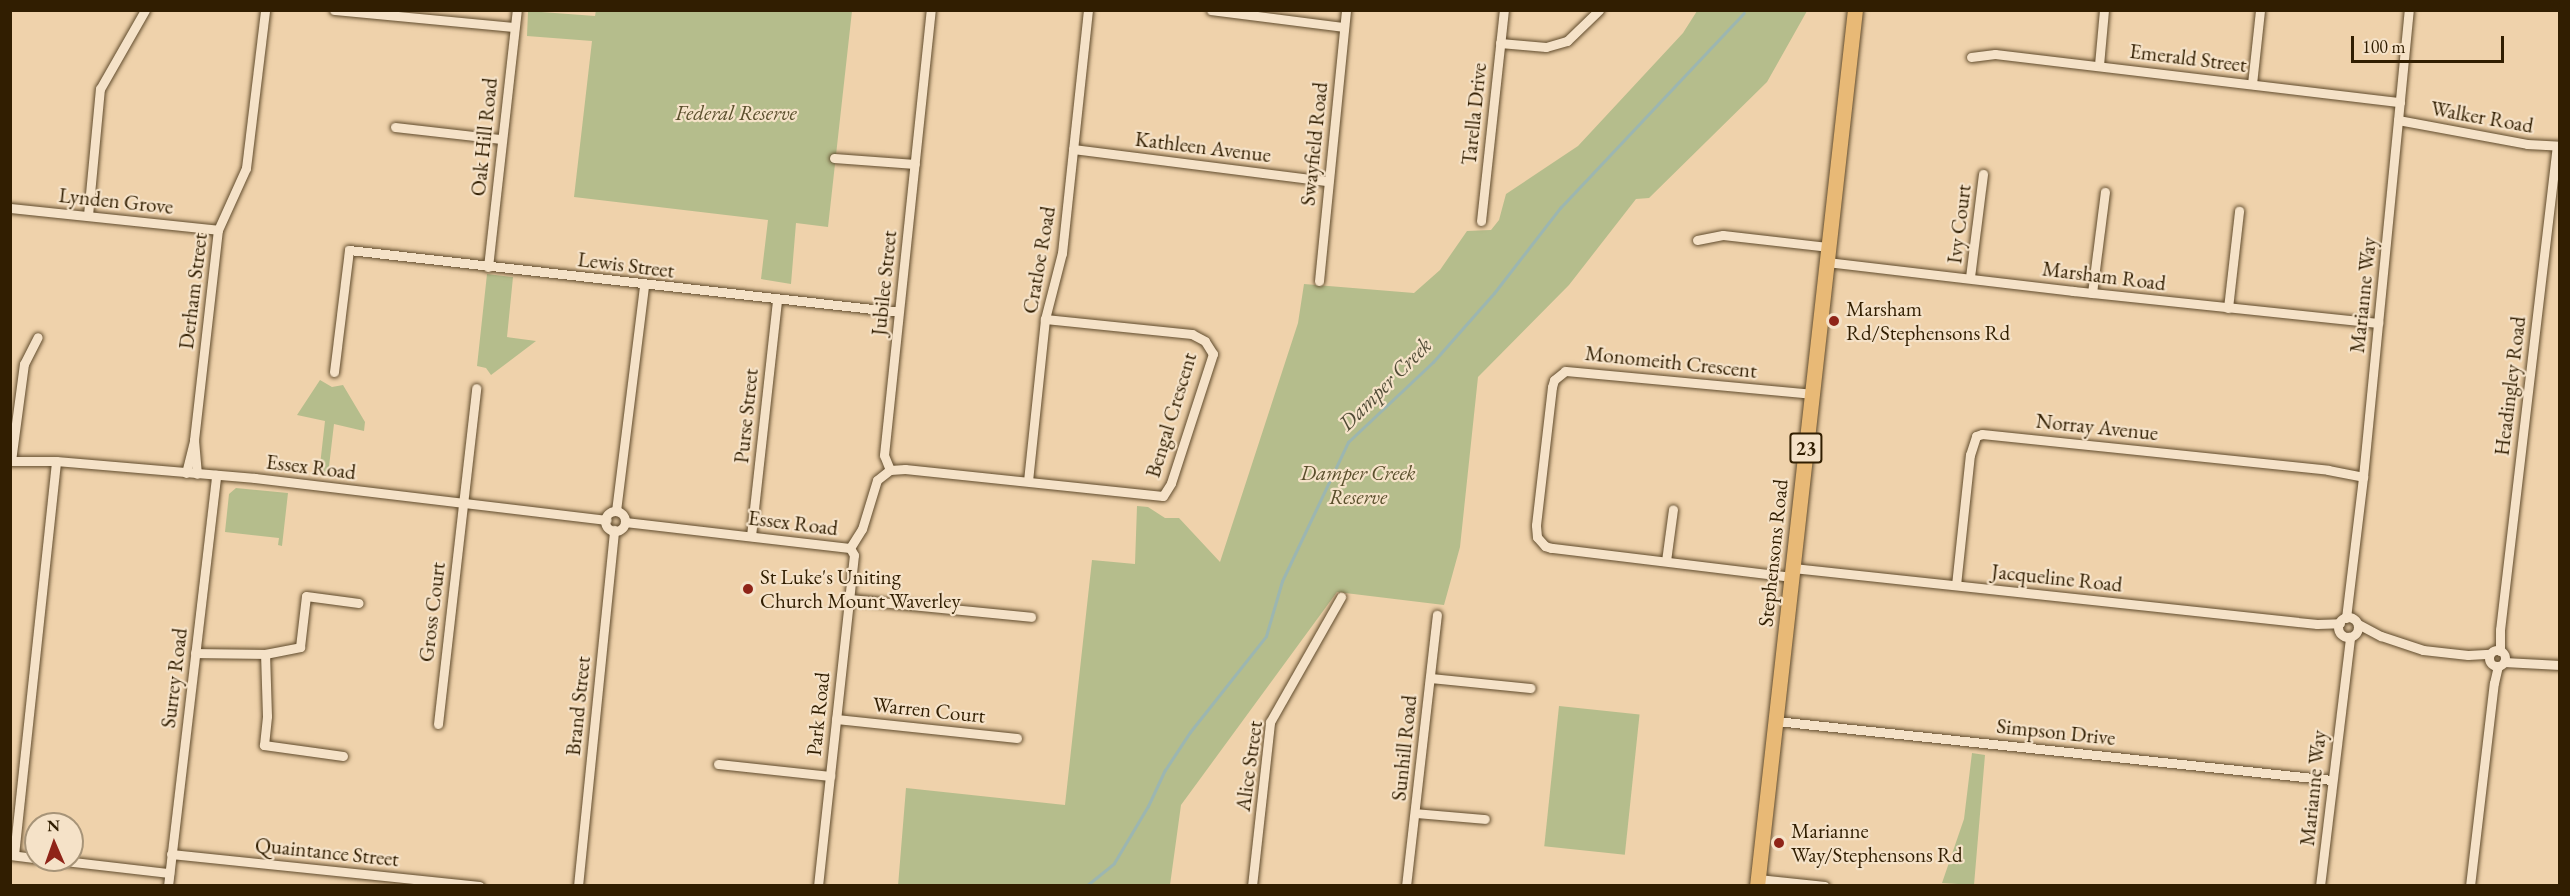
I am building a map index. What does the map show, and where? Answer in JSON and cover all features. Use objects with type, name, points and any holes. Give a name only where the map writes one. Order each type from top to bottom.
[{"type":"main road","name":"Stephensons Road","points":[[1758,882],[1855,10]]},
{"type":"street","points":[[88,215],[100,89],[145,10]]},
{"type":"street","name":"Derham Street","points":[[186,473],[195,440],[218,230],[246,168],[265,10]]},
{"type":"street","points":[[334,10],[514,27]]},
{"type":"street","name":"Oak Hill Road","points":[[488,267],[517,10]]},
{"type":"street","name":"Jubilee Street","points":[[890,470],[884,455],[931,10]]},
{"type":"street","name":"Cratloe Road","points":[[1028,481],[1046,319],[1062,253],[1088,10]]},
{"type":"street","points":[[1211,10],[1344,27]]},
{"type":"street","name":"Swayfield Road","points":[[1319,281],[1346,10]]},
{"type":"street","name":"Tarella Drive","points":[[1481,221],[1504,10]]},
{"type":"street","points":[[1500,43],[1546,47],[1567,41],[1599,10]]},
{"type":"street","points":[[2099,65],[2104,10]]},
{"type":"street","points":[[2253,84],[2260,10]]},
{"type":"street","name":"Marianne Way","points":[[2320,885],[2346,658],[2409,10]]},
{"type":"street","name":"Emerald Street","points":[[1971,57],[1995,54],[2400,102]]},
{"type":"street","name":"Walker Road","points":[[2398,120],[2527,144],[2558,146]]},
{"type":"street","points":[[395,127],[501,139]]},
{"type":"street","name":"Headingley Road","points":[[2470,885],[2558,146]]},
{"type":"street","name":"Kathleen Avenue","points":[[1073,149],[1329,181]]},
{"type":"street","points":[[834,158],[915,164]]},
{"type":"street","name":"Ivy Court","points":[[1970,277],[1983,174]]},
{"type":"street","points":[[2092,294],[2105,192]]},
{"type":"street","name":"Lynden Grove","points":[[10,208],[218,230]]},
{"type":"street","points":[[2228,308],[2239,211]]},
{"type":"street","name":"Marsham Road","points":[[1697,240],[1723,235],[1970,277],[2092,294],[2378,323]]},
{"type":"street","name":"Lewis Street","points":[[334,372],[349,250],[899,312]]},
{"type":"street","points":[[616,511],[644,285]]},
{"type":"street","name":"Purse Street","points":[[751,536],[777,300]]},
{"type":"street","name":"Bengal Crescent","points":[[890,470],[905,469],[1163,495],[1171,483],[1213,354],[1205,341],[1192,334],[1046,319]]},
{"type":"street","points":[[11,461],[24,364],[38,337]]},
{"type":"street","name":"Monomeith Crescent","points":[[1792,572],[1551,548],[1537,537],[1554,380],[1565,371],[1573,370],[1812,394]]},
{"type":"street","name":"Gross Court","points":[[438,724],[476,388]]},
{"type":"street","name":"Norray Avenue","points":[[1956,585],[1970,454],[1973,442],[1982,434],[2328,470],[2363,477]]},
{"type":"street","name":"Derham Street","points":[[195,440],[197,474]]},
{"type":"street","name":"Essex Road","points":[[11,461],[57,461],[216,475],[606,520]]},
{"type":"street","points":[[12,855],[57,461]]},
{"type":"street","points":[[850,548],[862,529],[878,480],[890,470]]},
{"type":"street","name":"Surrey Road","points":[[168,885],[216,475]]},
{"type":"street","points":[[1666,561],[1673,509]]},
{"type":"street","points":[[616,511],[623,515],[625,522],[621,529],[614,531],[607,526],[606,520],[609,513],[616,511]]},
{"type":"street","name":"Essex Road","points":[[625,522],[850,548]]},
{"type":"street","name":"Brand Street","points":[[578,885],[614,531]]},
{"type":"street","name":"Park Road","points":[[818,885],[854,555],[850,548]]},
{"type":"street","name":"Jacqueline Road","points":[[1792,572],[1956,585],[2348,627],[2423,650],[2559,665]]},
{"type":"street","points":[[195,652],[265,654],[300,646],[306,596],[359,603]]},
{"type":"street","name":"Alice Street","points":[[1252,885],[1270,722],[1341,597]]},
{"type":"street","points":[[849,599],[1031,617]]},
{"type":"street","name":"Sunhill Road","points":[[1406,885],[1437,615]]},
{"type":"street","points":[[265,654],[267,716],[264,745],[294,752],[343,756]]},
{"type":"street","points":[[1430,678],[1531,688]]},
{"type":"street","name":"Warren Court","points":[[836,719],[1017,738]]},
{"type":"street","name":"Simpson Drive","points":[[1776,721],[2332,780]]},
{"type":"street","points":[[718,764],[830,776]]},
{"type":"street","points":[[1415,813],[1485,819]]},
{"type":"street","name":"Quaintance Street","points":[[171,854],[479,885]]},
{"type":"street","points":[[84,863],[169,873]]},
{"type":"street","points":[[1758,882],[1825,885]]},
{"type":"green space","name":"Federal Reserve","points":[[596,10],[852,11],[828,227],[796,223],[791,284],[761,279],[768,220],[574,197],[592,41],[527,36],[528,11],[595,16]]},
{"type":"green space","name":"Damper Creek Reserve","points":[[1697,11],[1807,11],[1767,82],[1649,198],[1636,199],[1569,285],[1478,377],[1460,547],[1444,605],[1337,592],[1181,805],[1170,885],[898,886],[906,788],[1065,805],[1092,560],[1135,564],[1137,506],[1148,507],[1165,518],[1179,518],[1220,562],[1298,323],[1304,284],[1414,293],[1440,270],[1467,231],[1491,230],[1499,220],[1506,194],[1578,146],[1683,33]]},
{"type":"green space","points":[[487,274],[513,277],[507,337],[536,341],[491,375],[486,368],[477,366]]},
{"type":"green space","points":[[320,380],[332,387],[343,385],[365,422],[364,431],[334,424],[328,475],[319,474],[325,421],[297,415]]},
{"type":"green space","points":[[236,488],[288,493],[282,546],[278,545],[279,538],[225,532],[229,494]]},
{"type":"green space","points":[[1559,706],[1640,714],[1625,855],[1544,846]]},
{"type":"green space","points":[[1972,753],[1985,755],[1974,885],[1942,883],[1964,819]]},
{"type":"waterway","name":"Damper Creek","points":[[1086,886],[1114,863],[1148,806],[1165,770],[1190,732],[1266,636],[1282,581],[1348,442],[1433,362],[1494,293],[1560,208],[1744,13]]},
{"type":"place","name":"Marsham Rd/Stephensons Rd","points":[[1834,321]]},
{"type":"place","name":"St Luke's Uniting Church Mount Waverley","points":[[748,589]]},
{"type":"place","name":"Marianne Way/Stephensons Rd","points":[[1779,843]]}]
